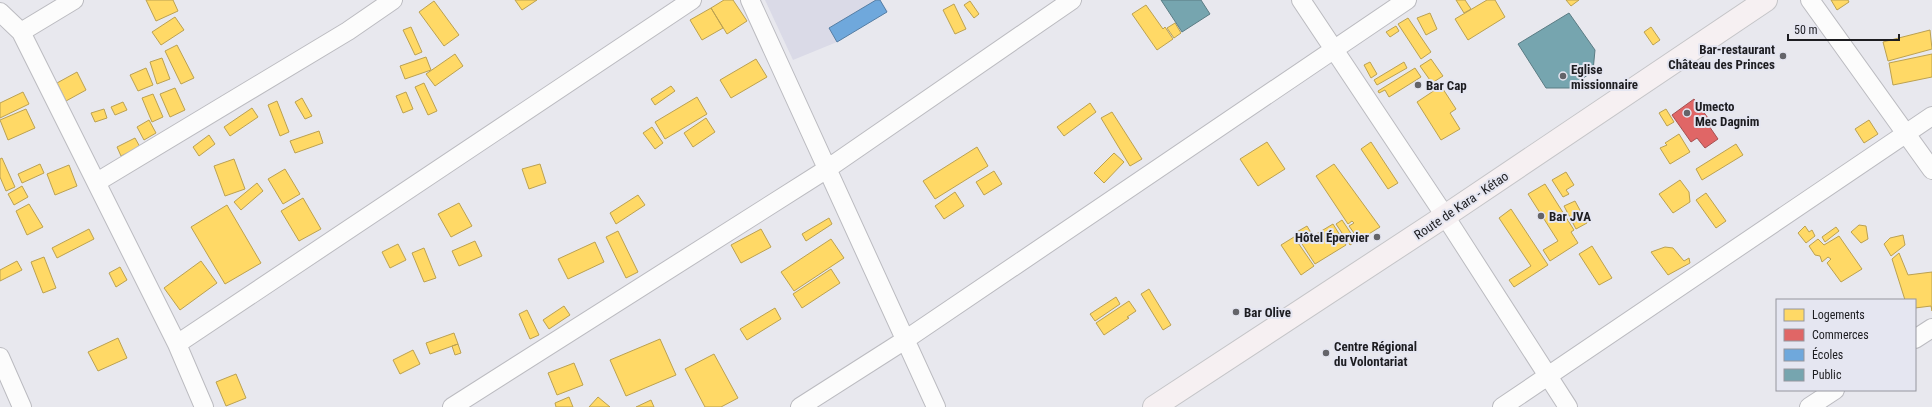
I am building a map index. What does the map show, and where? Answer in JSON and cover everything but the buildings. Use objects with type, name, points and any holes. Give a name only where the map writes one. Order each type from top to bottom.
[{"type":"main road","name":"Route de Kara - Kétao","points":[[1154,407],[1445,216],[1766,0]]},
{"type":"street","points":[[21,32],[74,0]]},
{"type":"street","points":[[97,182],[348,31],[393,0]]},
{"type":"street","points":[[177,344],[692,0]]},
{"type":"street","points":[[750,0],[936,407]]},
{"type":"street","points":[[452,407],[827,169],[1072,0]]},
{"type":"street","points":[[1301,0],[1445,216],[1568,407]]},
{"type":"street","points":[[800,407],[905,340],[1407,0]]},
{"type":"street","points":[[1810,0],[1907,133],[1932,170]]},
{"type":"street","points":[[0,12],[21,32],[177,344],[204,407]]},
{"type":"street","points":[[1502,407],[1932,116]]},
{"type":"street","points":[[1916,338],[1932,328]]},
{"type":"street","points":[[0,357],[22,407]]},
{"type":"street","points":[[1809,407],[1833,391]]},
{"type":"shaded area","points":[[765,0],[880,0],[888,11],[837,42],[793,60]]},
{"type":"place","name":"Bar-restaurant Château des Princes","points":[[1783,56]]},
{"type":"place","name":"Eglise missionnaire","points":[[1563,76]]},
{"type":"place","name":"Bar Cap","points":[[1418,85]]},
{"type":"place","name":"Umecto Mec Dagnim","points":[[1687,113]]},
{"type":"place","name":"Bar JVA","points":[[1541,216]]},
{"type":"place","name":"Hôtel Épervier","points":[[1377,237]]},
{"type":"place","name":"Bar Olive","points":[[1236,312]]},
{"type":"place","name":"Centre Régional du Volontariat","points":[[1326,353]]}]
